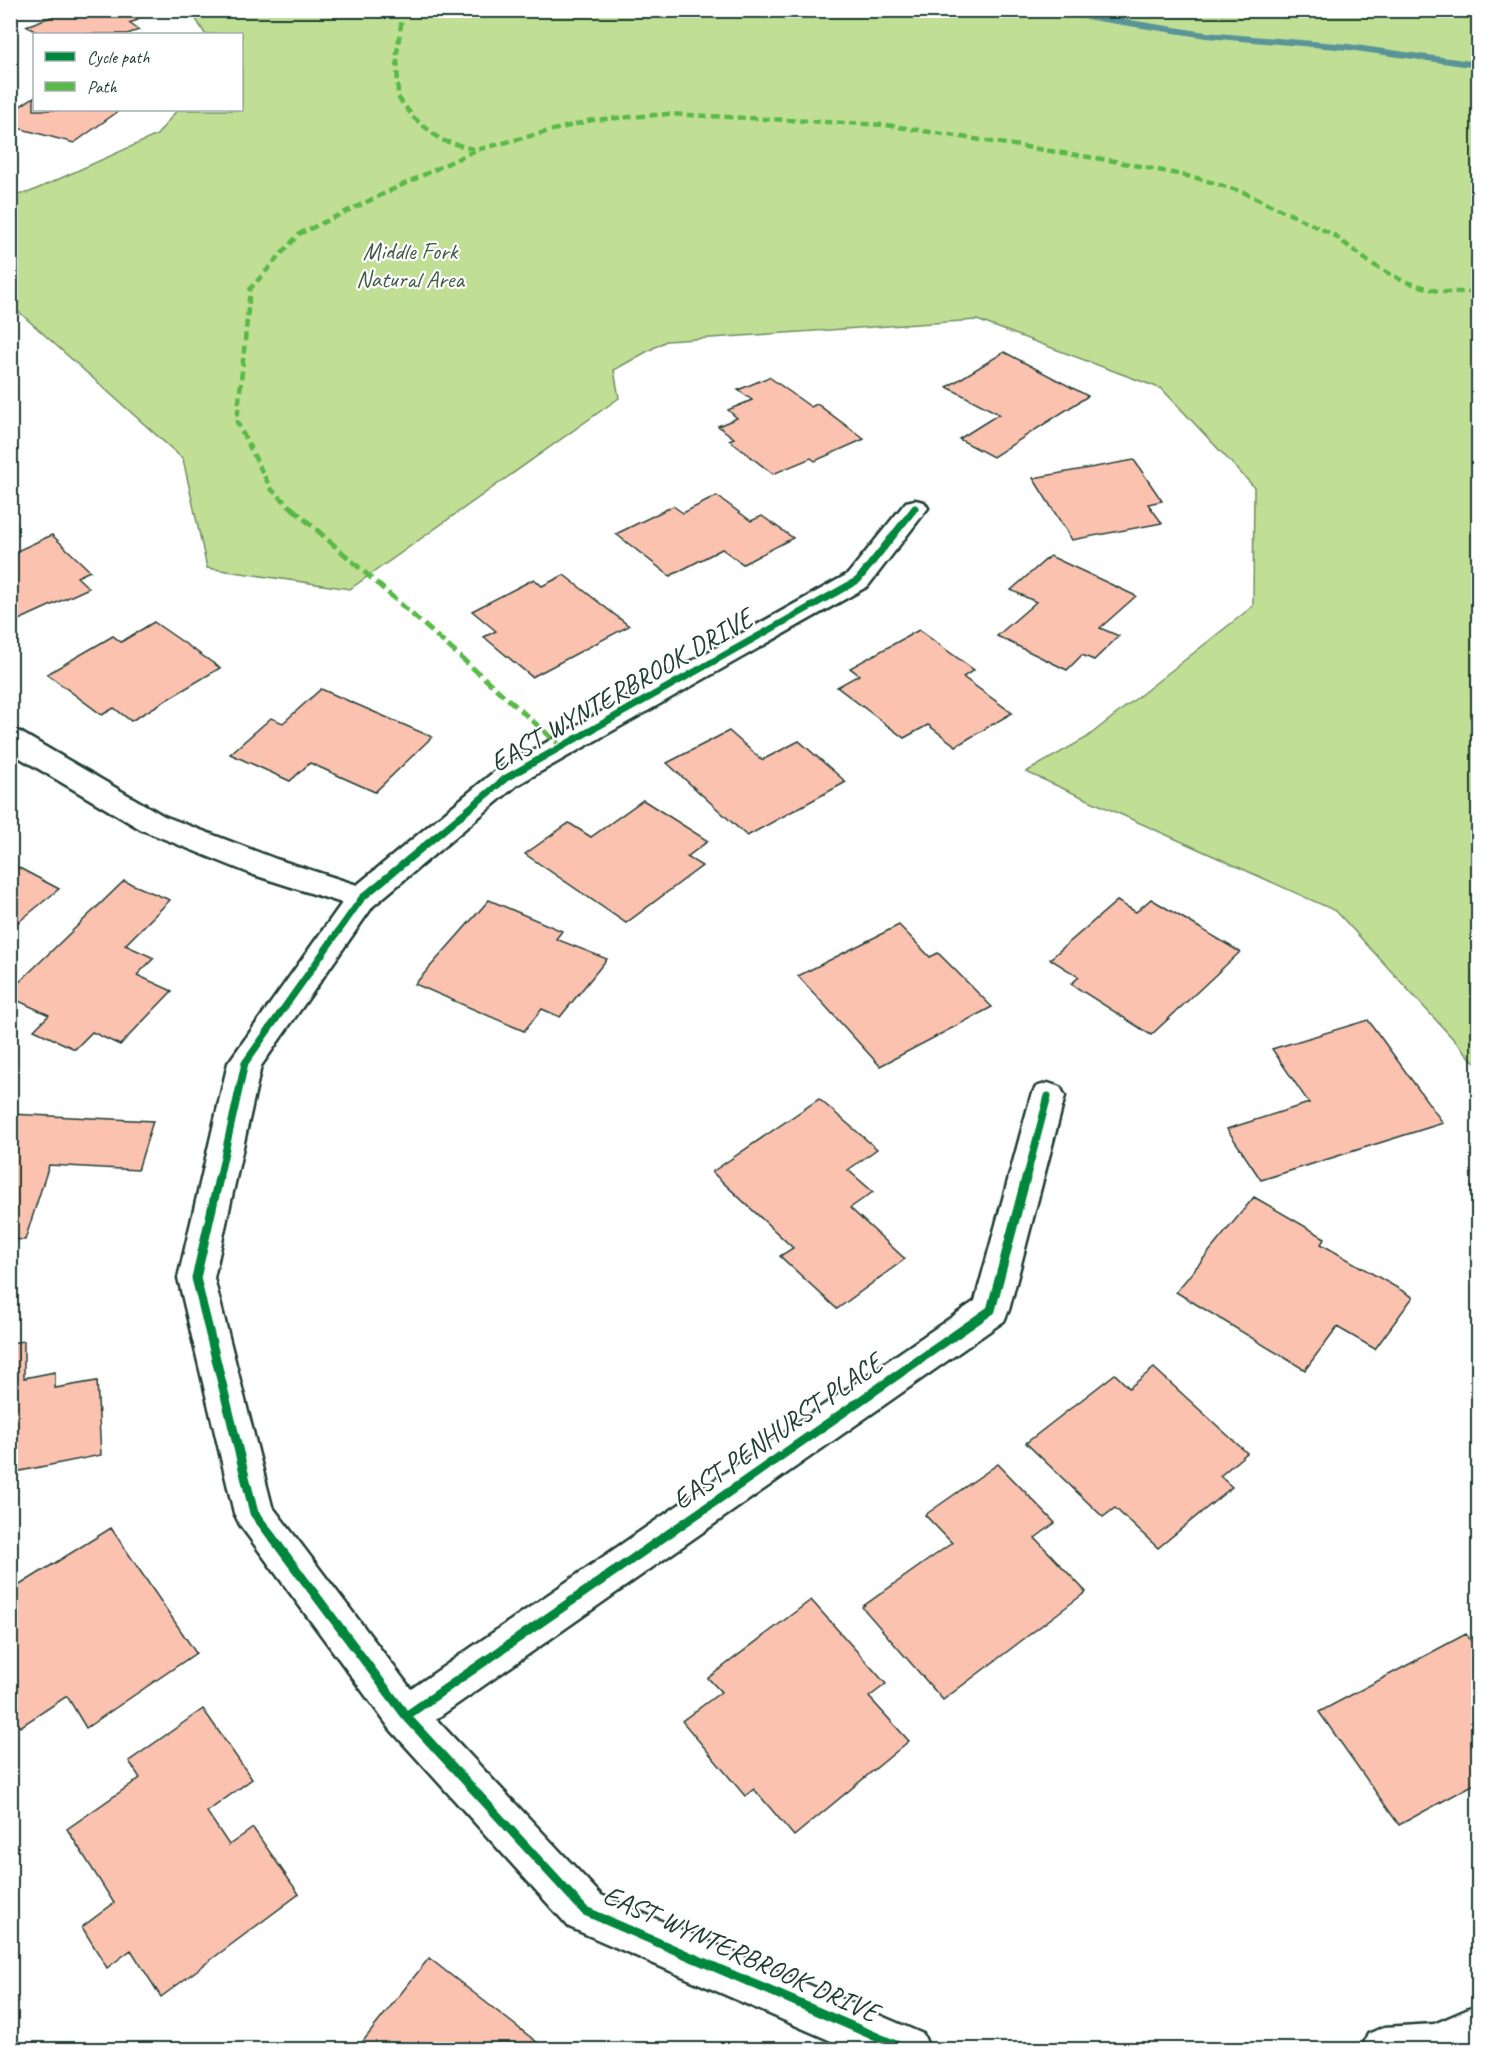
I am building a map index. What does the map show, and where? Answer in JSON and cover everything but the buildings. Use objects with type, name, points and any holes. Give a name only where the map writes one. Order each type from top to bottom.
[{"type":"street","name":"EAST WYNTERBROOK DRIVE","points":[[907,2049],[585,1911],[406,1716],[254,1513],[196,1278],[245,1063],[362,897],[506,778],[858,580],[915,508]]},
{"type":"street","points":[[10,739],[153,823],[265,867],[362,897]]},
{"type":"street","name":"EAST PENHURST PLACE","points":[[406,1716],[991,1310],[1048,1096]]},
{"type":"street","points":[[1384,2049],[1435,2047],[1479,2028]]},
{"type":"green space","name":"Middle Fork Natural Area","points":[[191,11],[1478,11],[1478,1066],[1336,911],[1026,772],[1086,738],[1253,606],[1254,487],[1162,389],[977,320],[666,341],[614,370],[619,398],[350,589],[207,568],[183,459],[10,304],[11,196],[30,192],[157,135],[176,111],[243,111],[243,33],[204,33]]},
{"type":"waterway","points":[[1027,10],[1072,14],[1206,35],[1348,47],[1478,65]]},
{"type":"marked path","points":[[403,10],[397,53],[398,97],[414,118],[441,140],[476,150],[592,120],[668,114],[886,125],[1114,161],[1197,178],[1243,192],[1334,235],[1370,263],[1403,281],[1441,292],[1478,292]]},
{"type":"marked path","points":[[476,150],[299,234],[250,289],[237,422],[271,489],[562,747]]},
{"type":"cycle path","points":[[907,2050],[585,1911],[406,1716],[254,1513],[196,1278],[245,1063],[362,898],[506,778],[858,580],[915,508]]},
{"type":"cycle path","points":[[406,1716],[991,1310],[1048,1096]]}]
